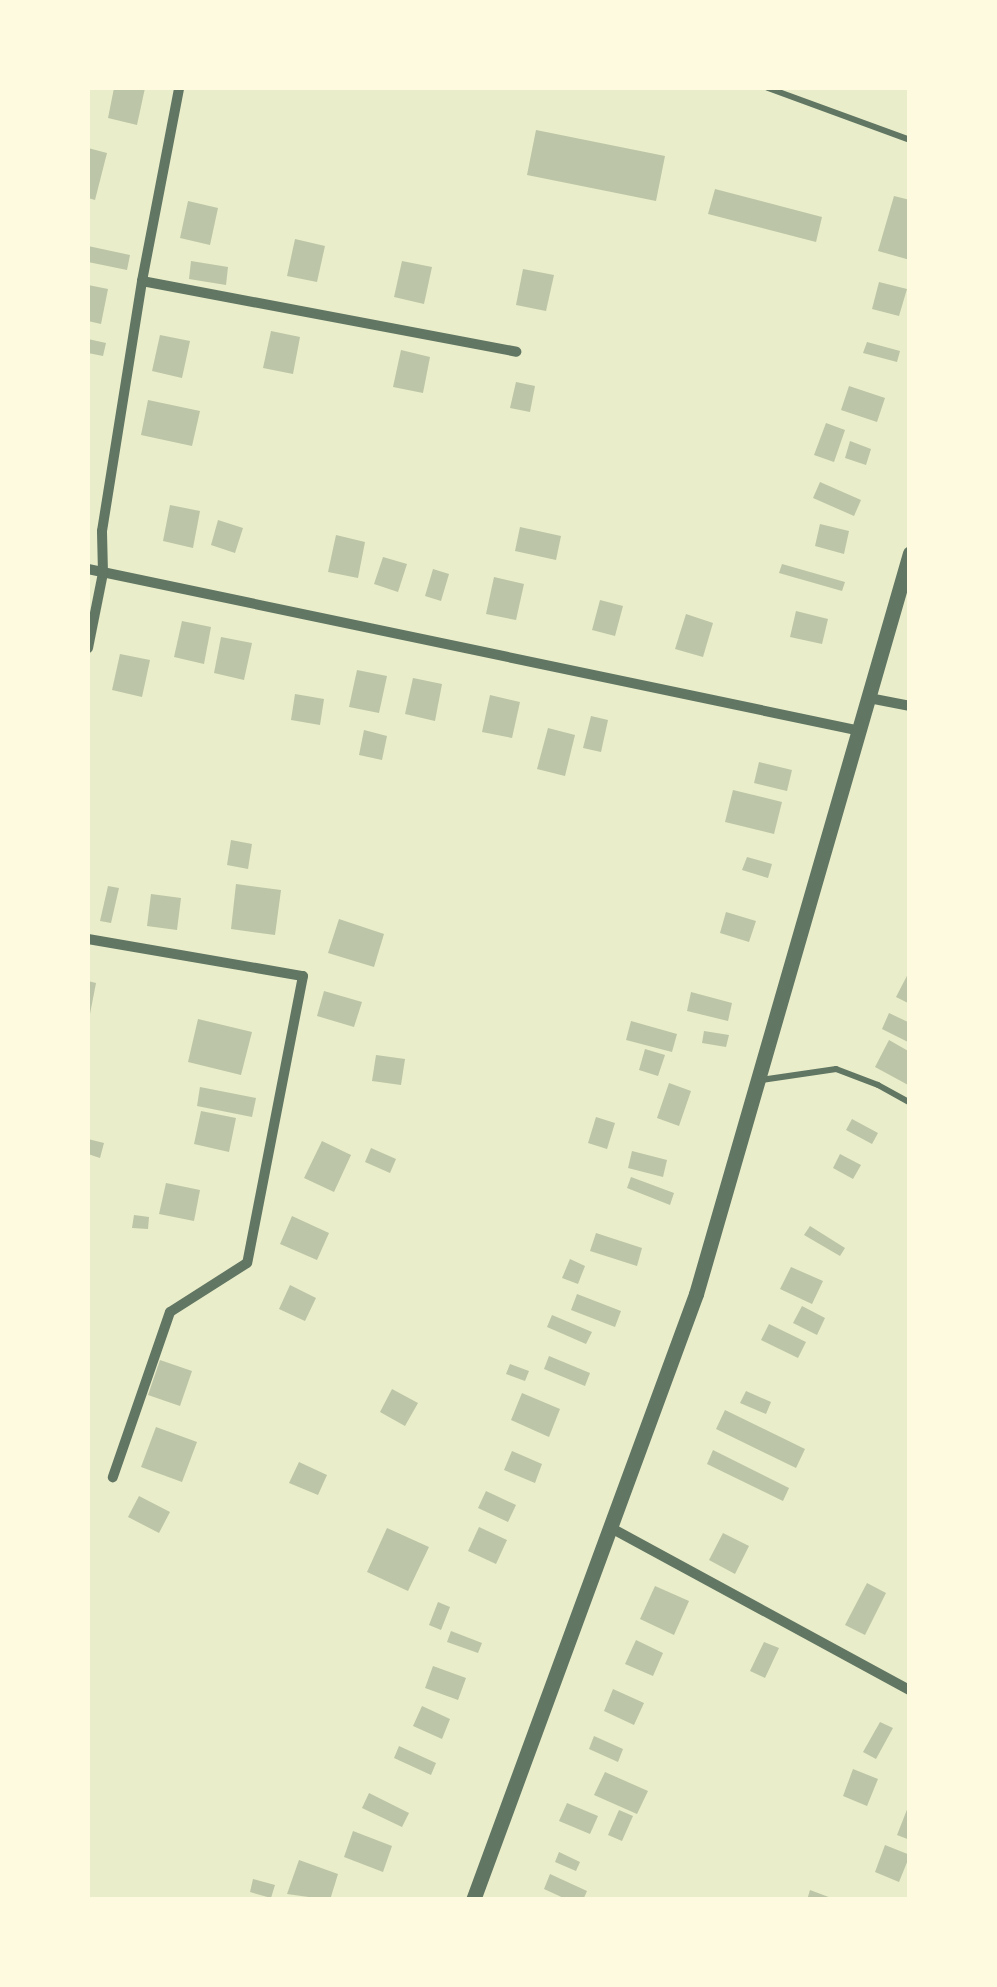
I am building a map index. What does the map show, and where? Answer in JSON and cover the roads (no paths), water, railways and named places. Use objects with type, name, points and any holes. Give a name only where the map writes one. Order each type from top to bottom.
[{"type":"street","points":[[88,648],[104,573],[102,531],[142,281],[179,88]]},
{"type":"street","points":[[142,281],[516,352]]},
{"type":"street","points":[[473,1900],[613,1529],[696,1294],[761,1080],[910,553]]},
{"type":"street","points":[[88,569],[861,731]]},
{"type":"street","points":[[869,698],[910,706]]},
{"type":"street","points":[[88,939],[303,976],[247,1263],[170,1312],[113,1477]]},
{"type":"street","points":[[613,1529],[910,1690]]},
{"type":"lane","points":[[768,88],[910,140]]},
{"type":"lane","points":[[761,1080],[836,1070],[878,1084],[910,1103]]}]
